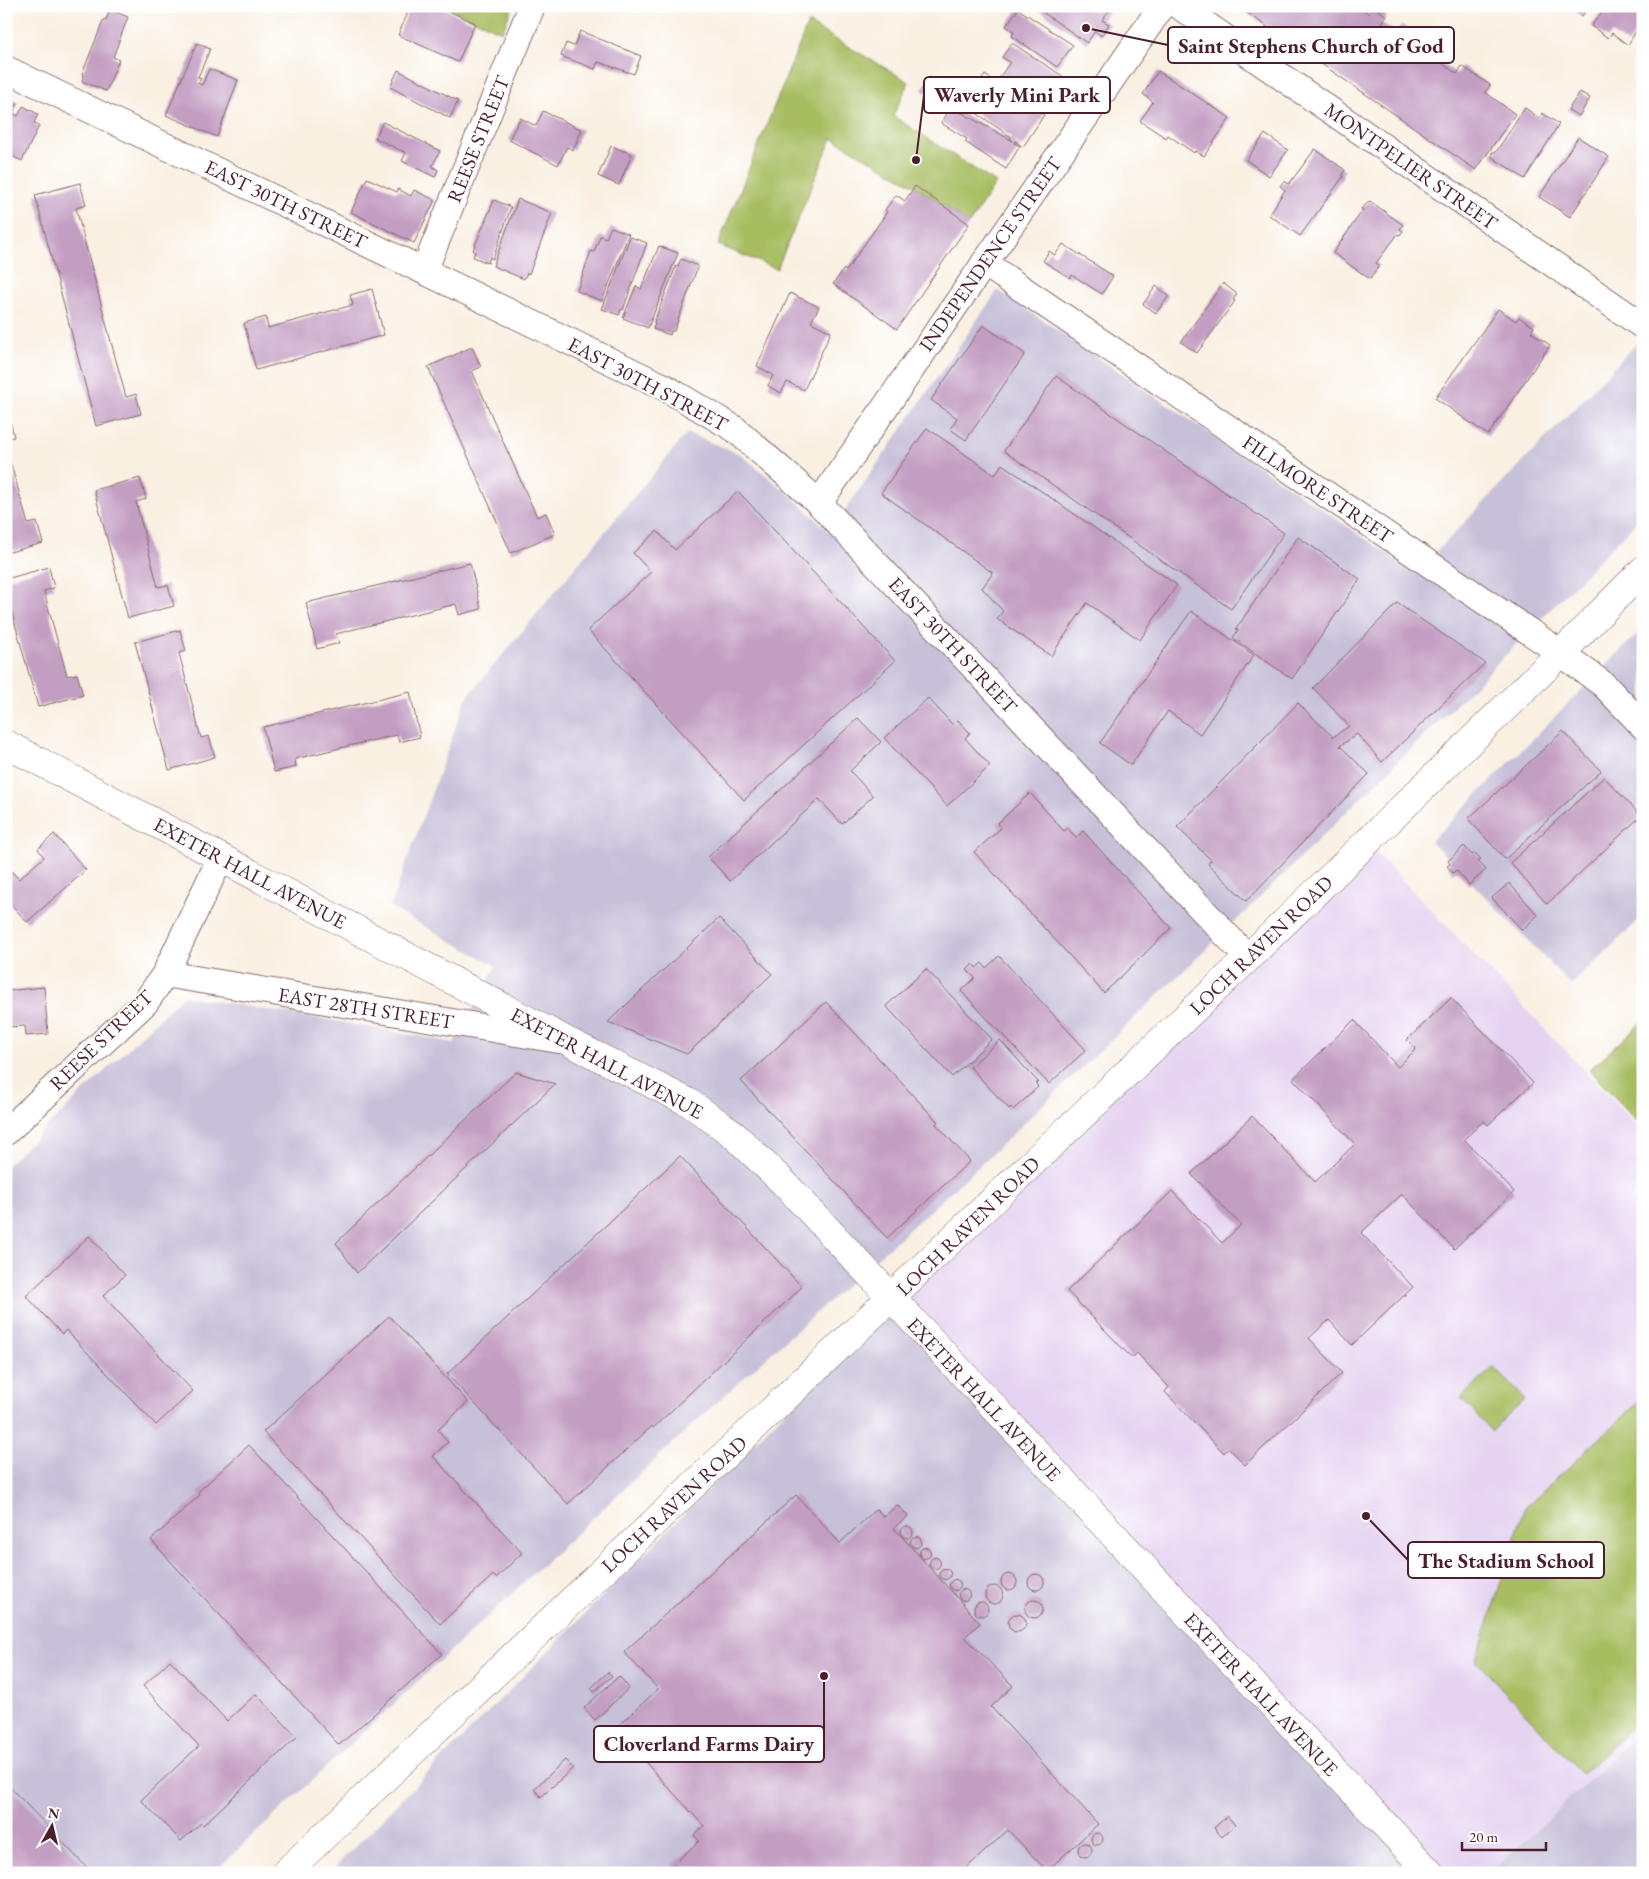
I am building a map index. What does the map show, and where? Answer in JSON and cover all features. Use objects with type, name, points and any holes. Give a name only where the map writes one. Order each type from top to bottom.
[{"type":"main road","name":"LOCH RAVEN ROAD","points":[[285,1873],[1248,958],[1561,653],[1643,570]]},
{"type":"main road","name":"EXETER HALL AVENUE","points":[[6,744],[567,1041],[688,1102],[732,1133],[784,1183],[1430,1873]]},
{"type":"street","name":"REESE STREET","points":[[424,271],[532,6]]},
{"type":"street","name":"INDEPENDENCE STREET","points":[[819,502],[1162,6]]},
{"type":"street","name":"MONTPELIER STREET","points":[[1179,6],[1643,326]]},
{"type":"street","name":"EAST 30TH STREET","points":[[6,69],[664,387],[718,418],[773,461],[819,502],[1248,958]]},
{"type":"street","name":"FILLMORE STREET","points":[[984,263],[1561,653],[1604,686],[1643,726]]},
{"type":"street","name":"REESE STREET","points":[[6,1132],[145,1003],[165,974],[221,857]]},
{"type":"street","name":"EAST 28TH STREET","points":[[165,974],[567,1041]]},
{"type":"shaded area","points":[[998,290],[1416,573],[1643,337],[1643,515],[1487,674],[1240,917],[978,1167],[706,1412],[213,1873],[6,1873],[6,1166],[183,996],[454,1043],[496,966],[390,907],[466,699],[687,433],[740,454],[790,495],[830,532]]},
{"type":"shaded area","points":[[1643,628],[1643,916],[1571,985],[1431,841]]},
{"type":"shaded area","points":[[1370,846],[1643,1132],[1643,1729],[1490,1873],[1422,1873],[891,1304]]},
{"type":"shaded area","points":[[891,1304],[1422,1873],[329,1873]]},
{"type":"shaded area","points":[[1643,1729],[1643,1873],[1490,1873]]},
{"type":"green space","points":[[443,6],[513,6],[502,32]]},
{"type":"green space","points":[[808,23],[909,82],[893,116],[996,183],[969,224],[915,186],[832,138],[777,269],[718,245]]},
{"type":"green space","points":[[1643,1021],[1643,1127],[1589,1070]]},
{"type":"green space","points":[[1494,1367],[1525,1399],[1491,1431],[1461,1398]]},
{"type":"green space","points":[[1643,1398],[1643,1717],[1582,1774],[1476,1661],[1524,1509]]},
{"type":"building","points":[[411,6],[438,6],[475,23],[458,62],[398,35]]},
{"type":"building","points":[[1040,6],[1109,6],[1111,8],[1102,20],[1109,24],[1101,36],[1095,31],[1087,43],[1038,9]]},
{"type":"building","points":[[1237,6],[1358,6],[1369,14],[1374,7],[1387,16],[1382,23],[1397,33],[1402,25],[1417,36],[1412,42],[1457,74],[1462,66],[1490,85],[1485,92],[1515,114],[1476,170]]},
{"type":"building","points":[[1567,6],[1589,6],[1582,16]]},
{"type":"building","points":[[1607,6],[1643,6],[1643,19],[1628,45],[1612,33],[1608,38],[1591,26]]},
{"type":"building","points":[[1018,9],[1073,45],[1057,67],[1012,36],[1014,32],[1006,26]]},
{"type":"building","points":[[110,10],[128,17],[113,57],[119,60],[106,91],[82,81],[84,75],[82,74],[104,19],[106,20]]},
{"type":"building","points":[[580,31],[641,56],[634,74],[598,62],[595,69],[561,56],[566,43],[574,46]]},
{"type":"building","points":[[197,43],[210,49],[198,77],[201,78],[198,83],[202,85],[209,69],[238,80],[217,137],[166,115]]},
{"type":"building","points":[[1012,43],[1067,79],[1045,111],[999,78],[1010,62],[1002,57]]},
{"type":"building","points":[[398,70],[458,101],[450,118],[390,87]]},
{"type":"building","points":[[1158,71],[1230,118],[1204,156],[1195,151],[1194,153],[1168,135],[1166,138],[1140,121],[1153,102],[1143,94]]},
{"type":"building","points":[[985,75],[1044,115],[1023,147],[1015,141],[1014,143],[1020,146],[1006,169],[965,142],[967,139],[941,123],[951,107],[1013,141],[1010,139],[1011,137],[965,105]]},
{"type":"building","points":[[930,77],[952,91],[943,104],[922,90]]},
{"type":"building","points":[[1580,92],[1590,98],[1579,116],[1568,110]]},
{"type":"building","points":[[6,98],[18,103],[13,113],[18,116],[23,106],[38,114],[34,123],[39,126],[22,161],[6,153]]},
{"type":"building","points":[[1525,108],[1539,118],[1542,113],[1559,124],[1525,179],[1492,157],[1492,152],[1496,152]]},
{"type":"building","points":[[543,111],[582,130],[573,150],[567,147],[558,165],[509,140],[520,118],[536,126]]},
{"type":"building","points":[[383,122],[440,151],[432,166],[438,170],[435,177],[402,161],[406,153],[375,138]]},
{"type":"building","points":[[1265,134],[1288,150],[1269,176],[1246,160]]},
{"type":"building","points":[[1578,137],[1609,157],[1570,217],[1539,197]]},
{"type":"building","points":[[611,146],[632,154],[619,185],[598,176]]},
{"type":"building","points":[[1315,149],[1345,170],[1342,175],[1343,177],[1300,236],[1269,215],[1285,190],[1280,186],[1284,181],[1289,184]]},
{"type":"building","points":[[367,178],[397,192],[398,189],[411,196],[414,190],[435,200],[414,243],[351,212]]},
{"type":"building","points":[[80,183],[86,205],[76,208],[107,327],[126,397],[136,394],[141,414],[96,426],[35,195]]},
{"type":"building","points":[[915,186],[969,224],[897,329],[833,284],[844,269],[846,271],[887,212],[885,210],[896,195],[905,201]]},
{"type":"building","points":[[518,199],[552,213],[529,274],[527,273],[524,279],[493,266]]},
{"type":"building","points":[[494,200],[511,207],[493,259],[490,257],[488,263],[473,257],[475,252],[473,250]]},
{"type":"building","points":[[1370,201],[1403,225],[1400,229],[1403,231],[1400,235],[1398,234],[1376,263],[1379,265],[1370,279],[1333,253],[1363,210],[1361,209]]},
{"type":"building","points":[[611,227],[629,234],[602,301],[577,291],[591,251],[594,252],[600,236],[606,238]]},
{"type":"building","points":[[630,237],[647,243],[623,310],[621,309],[619,315],[602,309]]},
{"type":"building","points":[[1063,244],[1113,276],[1102,294],[1072,275],[1070,278],[1043,261],[1049,251],[1055,255]]},
{"type":"building","points":[[659,246],[678,253],[648,328],[623,318],[636,286],[641,289]]},
{"type":"building","points":[[681,259],[698,266],[674,331],[671,331],[670,335],[653,329],[654,322],[676,266],[678,266]]},
{"type":"building","points":[[1223,283],[1237,294],[1233,300],[1235,301],[1197,353],[1181,342]]},
{"type":"building","points":[[1156,286],[1169,296],[1156,313],[1143,304]]},
{"type":"building","points":[[372,289],[384,335],[256,370],[244,323],[266,317],[268,328],[353,305],[350,295]]},
{"type":"building","points":[[790,293],[819,307],[811,322],[831,332],[804,390],[787,382],[781,393],[768,386],[773,375],[757,366]]},
{"type":"building","points":[[1498,309],[1516,321],[1519,317],[1534,327],[1531,332],[1550,345],[1488,435],[1435,398]]},
{"type":"building","points":[[983,325],[1025,354],[966,440],[950,429],[957,418],[931,400]]},
{"type":"building","points":[[472,347],[481,367],[472,371],[493,419],[537,517],[546,513],[555,534],[511,553],[428,367]]},
{"type":"building","points":[[1056,376],[1284,533],[1231,609],[1004,451]]},
{"type":"building","points":[[6,416],[9,416],[14,437],[6,439]]},
{"type":"building","points":[[927,428],[995,475],[1002,464],[1177,585],[1140,640],[1087,603],[1051,656],[997,619],[1003,611],[982,588],[993,573],[881,493]]},
{"type":"building","points":[[6,447],[28,524],[37,522],[43,543],[6,553]]},
{"type":"building","points":[[140,478],[146,499],[136,502],[158,587],[168,585],[174,606],[128,618],[94,490]]},
{"type":"building","points":[[738,491],[895,661],[744,800],[588,630],[651,572],[633,553],[657,531],[675,550]]},
{"type":"building","points":[[1298,537],[1360,579],[1292,679],[1233,638],[1238,630],[1236,629]]},
{"type":"building","points":[[470,563],[481,609],[459,615],[456,604],[336,634],[339,643],[317,649],[306,603]]},
{"type":"building","points":[[49,567],[54,588],[44,591],[48,607],[67,676],[77,674],[83,695],[38,707],[6,591],[6,579]]},
{"type":"building","points":[[1397,603],[1485,663],[1382,762],[1357,734],[1340,746],[1369,774],[1246,901],[1208,864],[1211,860],[1177,827],[1298,703],[1333,737],[1349,726],[1313,688]]},
{"type":"building","points":[[1191,611],[1254,655],[1200,734],[1168,711],[1131,765],[1100,743]]},
{"type":"building","points":[[180,630],[186,651],[179,653],[201,738],[209,736],[215,757],[169,770],[135,642]]},
{"type":"building","points":[[410,692],[420,737],[399,742],[397,735],[344,747],[295,759],[296,767],[274,772],[263,727]]},
{"type":"building","points":[[928,698],[953,725],[958,720],[970,733],[965,738],[990,766],[947,806],[884,738]]},
{"type":"building","points":[[858,718],[881,742],[850,771],[873,796],[842,824],[819,799],[730,881],[708,857]]},
{"type":"building","points":[[1563,731],[1601,771],[1505,859],[1468,819]]},
{"type":"building","points":[[1604,777],[1641,816],[1547,904],[1510,863]]},
{"type":"building","points":[[1030,793],[1064,831],[1068,828],[1076,838],[1083,831],[1171,928],[1104,993],[974,852],[1001,828],[997,824]]},
{"type":"building","points":[[54,834],[86,870],[27,922],[6,899],[6,877],[12,872],[19,879],[44,857],[38,849]]},
{"type":"building","points":[[1464,846],[1472,855],[1475,853],[1481,859],[1478,861],[1486,870],[1469,885],[1456,870],[1453,873],[1447,866],[1450,864],[1448,861]]},
{"type":"building","points":[[1509,883],[1538,915],[1522,930],[1492,898]]},
{"type":"building","points":[[719,918],[772,974],[687,1054],[608,1022]]},
{"type":"building","points":[[999,956],[1086,1050],[1049,1084],[961,991],[975,978],[967,970],[973,964],[976,968],[982,963],[986,968]]},
{"type":"building","points":[[926,969],[992,1039],[952,1077],[886,1006]]},
{"type":"building","points":[[44,987],[48,1034],[26,1036],[25,1026],[6,1027],[6,991]]},
{"type":"building","points":[[1451,998],[1533,1083],[1488,1125],[1484,1121],[1464,1139],[1514,1192],[1454,1249],[1402,1194],[1361,1233],[1413,1287],[1352,1345],[1329,1320],[1309,1338],[1342,1373],[1245,1465],[1229,1448],[1224,1453],[1165,1392],[1169,1387],[1137,1353],[1132,1358],[1067,1291],[1172,1191],[1222,1243],[1241,1225],[1191,1174],[1252,1116],[1315,1182],[1355,1144],[1293,1079],[1354,1020],[1398,1067],[1416,1049],[1407,1040]]},
{"type":"building","points":[[826,1002],[938,1122],[936,1124],[970,1161],[887,1238],[741,1081]]},
{"type":"building","points":[[1000,1040],[1038,1082],[1036,1084],[1038,1087],[1013,1110],[1011,1107],[1009,1109],[970,1067]]},
{"type":"building","points":[[516,1072],[555,1084],[357,1273],[336,1243]]},
{"type":"building","points":[[680,1156],[802,1287],[653,1428],[652,1426],[568,1504],[447,1374]]},
{"type":"building","points":[[89,1236],[125,1275],[103,1296],[193,1391],[156,1425],[66,1330],[62,1334],[26,1296]]},
{"type":"building","points":[[389,1316],[468,1402],[438,1430],[448,1442],[433,1456],[522,1553],[496,1578],[493,1575],[440,1624],[263,1432]]},
{"type":"building","points":[[249,1445],[442,1654],[339,1745],[151,1540],[200,1495],[198,1492]]},
{"type":"building","points":[[796,1495],[840,1543],[876,1509],[884,1517],[897,1505],[908,1516],[894,1528],[980,1623],[965,1637],[1013,1686],[991,1707],[1098,1824],[1047,1871],[1008,1830],[961,1873],[664,1873],[699,1841],[694,1835],[704,1826],[620,1735],[626,1731],[620,1724],[658,1689],[624,1652]]},
{"type":"building","points":[[907,1526],[913,1532],[907,1538],[901,1532]]},
{"type":"building","points":[[916,1536],[922,1542],[916,1548],[910,1542]]},
{"type":"building","points":[[925,1547],[931,1553],[925,1559],[919,1553]]},
{"type":"building","points":[[935,1557],[941,1563],[935,1569],[929,1563]]},
{"type":"building","points":[[945,1568],[951,1574],[945,1580],[939,1574]]},
{"type":"building","points":[[1006,1574],[1012,1574],[1017,1579],[1015,1588],[1006,1590],[1001,1585],[1001,1579]]},
{"type":"building","points":[[1033,1574],[1039,1574],[1044,1579],[1042,1588],[1033,1590],[1028,1585],[1028,1579]]},
{"type":"building","points":[[955,1579],[961,1585],[955,1591],[949,1585]]},
{"type":"building","points":[[994,1586],[1000,1589],[1003,1595],[1000,1601],[994,1604],[988,1601],[985,1595],[988,1589]]},
{"type":"building","points":[[964,1589],[970,1595],[964,1601],[958,1595]]},
{"type":"building","points":[[1034,1600],[1040,1603],[1043,1609],[1040,1615],[1034,1618],[1028,1615],[1025,1609],[1028,1603]]},
{"type":"building","points":[[978,1602],[984,1602],[988,1609],[984,1616],[978,1616],[974,1612],[974,1606]]},
{"type":"building","points":[[1017,1614],[1023,1617],[1026,1623],[1023,1629],[1017,1632],[1011,1629],[1008,1623],[1011,1617]]},
{"type":"building","points":[[170,1660],[227,1721],[256,1694],[297,1737],[203,1825],[201,1823],[181,1841],[141,1800],[199,1746],[143,1686]]},
{"type":"building","points":[[608,1672],[612,1676],[594,1692],[591,1688]]},
{"type":"building","points":[[619,1676],[629,1688],[595,1720],[584,1708]]},
{"type":"building","points":[[565,1760],[573,1768],[541,1797],[534,1789]]},
{"type":"building","points":[[6,1783],[92,1873],[6,1873]]},
{"type":"building","points":[[1227,1816],[1235,1825],[1222,1837],[1214,1828]]},
{"type":"building","points":[[1095,1833],[1099,1833],[1103,1839],[1099,1845],[1095,1845],[1091,1841],[1091,1837]]},
{"type":"building","points":[[1085,1843],[1090,1845],[1092,1850],[1090,1855],[1085,1857],[1080,1855],[1078,1850],[1080,1845]]},
{"type":"place","name":"Saint Stephens Church of God","points":[[1086,28]]},
{"type":"place","name":"Waverly Mini Park","points":[[916,160]]},
{"type":"place","name":"The Stadium School","points":[[1366,1516]]},
{"type":"place","name":"Cloverland Farms Dairy","points":[[824,1676]]}]
